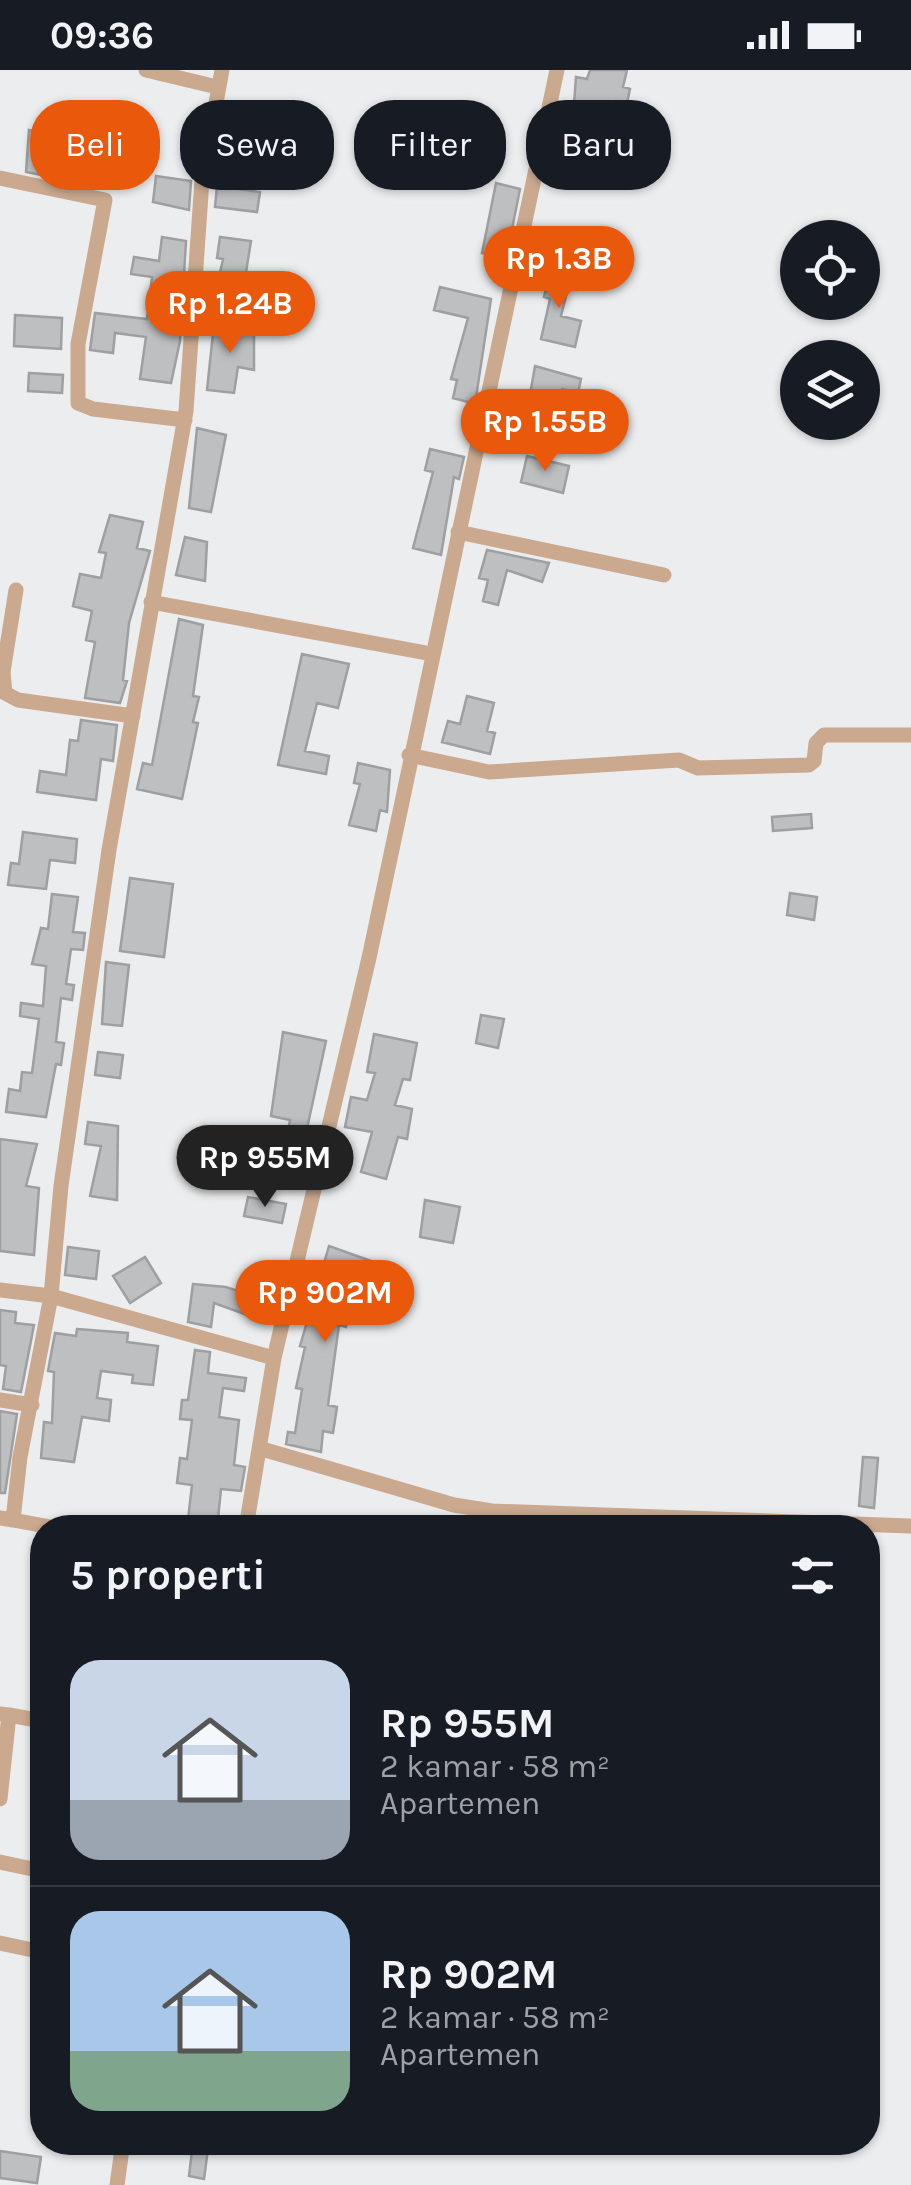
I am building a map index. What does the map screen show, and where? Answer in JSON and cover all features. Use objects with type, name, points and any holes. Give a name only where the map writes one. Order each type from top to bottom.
[{"type":"street","points":[[146,70],[217,87]]},
{"type":"street","points":[[7,1519],[51,1296],[89,988],[151,602],[185,420],[202,180],[222,70]]},
{"type":"street","points":[[249,1515],[274,1358],[369,958],[409,755],[558,70]]},
{"type":"street","points":[[0,178],[105,200],[78,344],[78,403],[94,409],[185,420]]},
{"type":"street","points":[[458,532],[664,575]]},
{"type":"street","points":[[16,590],[2,672],[5,693],[18,700],[133,716]]},
{"type":"street","points":[[151,602],[432,654]]},
{"type":"street","points":[[409,755],[489,772],[679,760],[698,768],[808,764],[814,761],[816,743],[824,735],[911,735]]},
{"type":"street","points":[[0,1290],[51,1296],[274,1358]]},
{"type":"street","points":[[0,1400],[32,1405]]},
{"type":"street","points":[[262,1449],[454,1505],[492,1512],[582,1515]]},
{"type":"street","points":[[880,1525],[911,1526]]},
{"type":"street","points":[[0,1800],[5,1714],[30,1719]]},
{"type":"street","points":[[0,1862],[30,1868]]},
{"type":"street","points":[[0,1943],[30,1949]]},
{"type":"street","points":[[117,2185],[121,2155]]},
{"type":"building","points":[[590,70],[627,70],[623,87],[630,89],[628,100],[574,100],[576,77],[587,79]]},
{"type":"building","points":[[29,130],[30,173],[26,172]]},
{"type":"building","points":[[160,177],[180,179],[180,190],[190,190],[189,210],[153,202],[154,190],[160,190]]},
{"type":"building","points":[[506,186],[520,189],[506,259],[482,253],[495,190],[506,190]]},
{"type":"building","points":[[217,190],[260,192],[257,212],[215,207]]},
{"type":"building","points":[[162,237],[186,241],[180,341],[171,383],[140,379],[146,337],[115,333],[113,353],[90,350],[95,313],[147,319],[152,277],[131,274],[134,257],[159,261]]},
{"type":"building","points":[[220,237],[251,241],[241,304],[214,300],[223,259],[217,258]]},
{"type":"building","points":[[551,268],[572,272],[561,316],[581,321],[575,347],[541,339],[550,299],[544,297]]},
{"type":"building","points":[[440,287],[491,299],[475,404],[453,398],[457,380],[451,379],[468,318],[434,310]]},
{"type":"building","points":[[15,315],[62,318],[61,349],[14,346]]},
{"type":"building","points":[[214,324],[254,329],[254,370],[238,367],[234,393],[207,390]]},
{"type":"building","points":[[535,366],[581,379],[578,393],[562,389],[555,419],[527,412]]},
{"type":"building","points":[[29,373],[63,375],[62,393],[28,391]]},
{"type":"building","points":[[197,428],[226,435],[211,512],[189,508]]},
{"type":"building","points":[[430,449],[464,457],[459,479],[454,477],[441,555],[413,548],[433,472],[425,470]]},
{"type":"building","points":[[527,456],[569,466],[563,493],[521,482]]},
{"type":"building","points":[[110,515],[143,522],[137,548],[150,551],[129,623],[123,680],[127,681],[120,703],[85,698],[95,642],[86,640],[92,611],[73,606],[80,574],[101,578],[106,553],[99,552]]},
{"type":"building","points":[[185,537],[207,542],[205,581],[176,575]]},
{"type":"building","points":[[487,550],[549,563],[542,582],[507,570],[498,605],[483,601],[488,580],[479,578]]},
{"type":"building","points":[[179,619],[203,625],[193,696],[199,697],[193,722],[198,723],[182,799],[137,789],[143,763],[152,765]]},
{"type":"building","points":[[302,654],[349,664],[338,708],[317,703],[305,751],[329,756],[326,774],[278,765]]},
{"type":"building","points":[[467,696],[494,703],[487,731],[495,733],[490,754],[442,742],[448,721],[460,724]]},
{"type":"building","points":[[81,720],[117,725],[113,761],[101,759],[96,800],[37,792],[40,771],[66,775],[70,740],[78,741]]},
{"type":"building","points":[[358,763],[390,770],[387,812],[380,810],[376,831],[349,825],[360,784],[354,783]]},
{"type":"building","points":[[811,814],[812,828],[773,831],[772,817]]},
{"type":"building","points":[[23,832],[77,839],[75,863],[50,860],[46,889],[8,885],[11,863],[19,864]]},
{"type":"building","points":[[130,878],[173,884],[164,957],[120,951]]},
{"type":"building","points":[[790,893],[817,897],[814,920],[787,915]]},
{"type":"building","points":[[52,894],[78,897],[73,932],[85,933],[83,950],[71,949],[66,984],[74,985],[72,1000],[61,998],[56,1042],[64,1043],[46,1117],[6,1112],[9,1089],[20,1091],[22,1072],[32,1073],[39,1019],[20,1016],[21,1003],[43,1006],[46,966],[32,964],[41,928],[48,929]]},
{"type":"building","points":[[106,962],[129,965],[122,1026],[102,1024]]},
{"type":"building","points":[[481,1015],[504,1019],[498,1048],[476,1043]]},
{"type":"building","points":[[283,1032],[326,1041],[298,1170],[282,1167],[290,1120],[271,1116]]},
{"type":"building","points":[[374,1034],[417,1043],[410,1080],[403,1079],[395,1105],[412,1109],[407,1139],[398,1137],[386,1179],[361,1172],[372,1132],[345,1127],[351,1097],[367,1100],[375,1073],[367,1072]]},
{"type":"building","points":[[98,1052],[123,1055],[120,1078],[95,1075]]},
{"type":"building","points":[[88,1122],[118,1126],[117,1200],[90,1196],[101,1146],[85,1144]]},
{"type":"building","points":[[0,1139],[37,1144],[26,1186],[39,1188],[34,1255],[0,1251]]},
{"type":"building","points":[[248,1197],[286,1204],[282,1223],[244,1216]]},
{"type":"building","points":[[425,1200],[460,1207],[453,1243],[420,1237]]},
{"type":"building","points":[[329,1246],[374,1262],[369,1279],[360,1276],[346,1327],[339,1325],[328,1405],[337,1407],[333,1433],[323,1431],[321,1452],[286,1444],[288,1432],[295,1433],[302,1389],[296,1388],[305,1347],[300,1346]]},
{"type":"building","points":[[68,1247],[99,1251],[96,1279],[65,1275]]},
{"type":"building","points":[[145,1257],[161,1283],[130,1303],[113,1276]]},
{"type":"building","points":[[193,1284],[226,1287],[269,1301],[264,1321],[214,1303],[211,1327],[188,1322]]},
{"type":"building","points":[[0,1310],[16,1312],[15,1323],[34,1325],[21,1392],[3,1389],[6,1366],[0,1365]]},
{"type":"building","points":[[77,1329],[128,1333],[127,1342],[158,1346],[153,1385],[132,1383],[133,1375],[101,1371],[97,1398],[111,1400],[109,1421],[82,1417],[74,1462],[41,1458],[44,1422],[52,1423],[54,1372],[48,1371],[55,1333],[76,1336]]},
{"type":"building","points":[[195,1350],[210,1352],[208,1373],[246,1378],[244,1391],[223,1388],[219,1417],[239,1420],[234,1465],[245,1467],[241,1491],[221,1489],[218,1515],[189,1515],[192,1485],[177,1483],[180,1458],[187,1459],[192,1420],[180,1419],[182,1400],[188,1400]]},
{"type":"building","points":[[0,1411],[17,1414],[5,1493],[0,1493]]},
{"type":"building","points":[[863,1457],[878,1458],[874,1508],[859,1506]]},
{"type":"building","points":[[0,2151],[41,2157],[37,2183],[0,2178]]},
{"type":"building","points":[[191,2155],[207,2155],[204,2179],[189,2176]]}]
